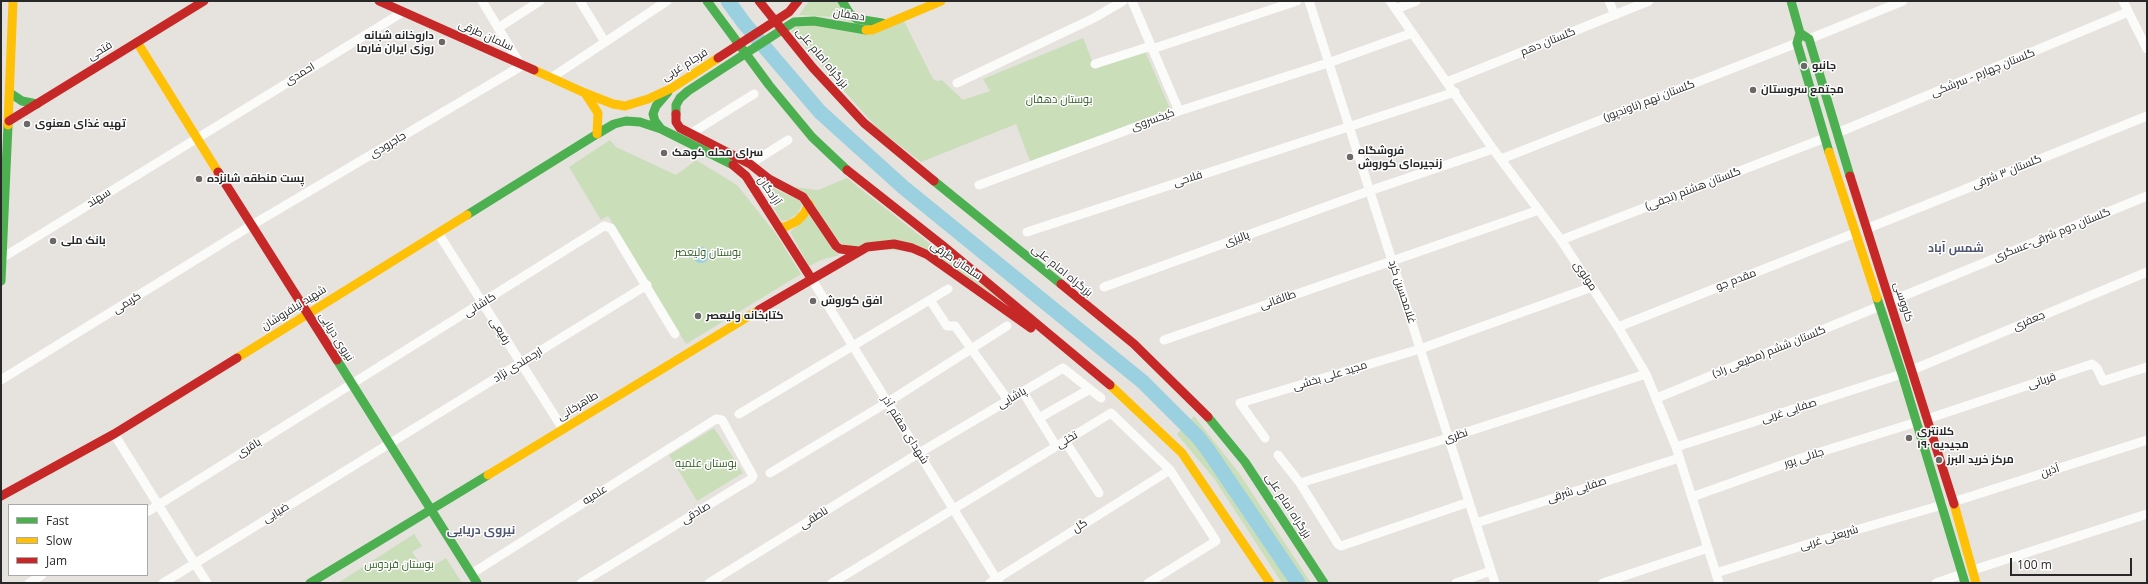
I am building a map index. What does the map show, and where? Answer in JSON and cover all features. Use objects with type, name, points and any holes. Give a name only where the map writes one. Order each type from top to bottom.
[{"type":"main road","points":[[1,281],[5,123],[10,93],[13,1]]},
{"type":"main road","name":"فتحی","points":[[5,123],[204,1]]},
{"type":"main road","name":"سلمان طرقی","points":[[378,1],[585,93]]},
{"type":"main road","points":[[707,1],[769,85],[812,137],[847,170],[942,245],[1140,411],[1182,454],[1270,583]]},
{"type":"main road","name":"بزرگراه امام علی","points":[[759,1],[813,68],[869,128],[1134,344],[1190,397],[1219,428],[1245,462],[1324,583]]},
{"type":"main road","name":"فرجام غربی","points":[[585,93],[613,104],[625,106],[648,99],[672,88],[789,12],[798,1]]},
{"type":"main road","points":[[842,1],[850,14],[857,19],[878,23],[890,23]]},
{"type":"main road","name":"دهقان","points":[[676,105],[684,95],[794,22],[814,21],[864,30],[872,30],[941,1]]},
{"type":"main road","points":[[1791,1],[1800,33],[1797,44],[1825,138],[1837,133]]},
{"type":"main road","points":[[1800,33],[1809,39]]},
{"type":"main road","name":"کاووسی","points":[[1809,39],[1866,229],[1891,302],[1953,502],[1976,583]]},
{"type":"main road","name":"نیروی دریایی","points":[[137,42],[390,444],[430,511],[477,583]]},
{"type":"main road","points":[[661,129],[654,121],[653,114],[656,106],[672,88]]},
{"type":"main road","points":[[10,93],[22,101],[37,104]]},
{"type":"main road","points":[[585,93],[598,113],[597,134]]},
{"type":"main road","name":"سلمان طرقی","points":[[676,105],[676,122],[680,128],[750,164],[769,179],[803,197],[836,246],[840,249],[859,251],[885,244],[894,244],[912,248],[928,255],[1034,330],[1078,359]]},
{"type":"main road","name":"آزادگان","points":[[597,134],[614,124],[626,121],[640,122],[661,129],[736,166],[746,176],[811,278]]},
{"type":"main road","name":"شهید نیلفروشان","points":[[1,496],[114,434],[597,134]]},
{"type":"main road","name":"کاووسی","points":[[1825,138],[1855,234],[1902,374],[1964,579]]},
{"type":"main road","points":[[778,226],[785,227],[797,221],[804,214],[809,204]]},
{"type":"main road","points":[[1855,234],[1866,229]]},
{"type":"main road","name":"طاهرخانی","points":[[310,583],[811,278],[859,251]]},
{"type":"main road","points":[[1880,306],[1891,302]]},
{"type":"main road","points":[[1902,374],[1912,370]]},
{"type":"main road","points":[[1917,422],[1927,419]]},
{"type":"main road","points":[[1942,505],[1953,502]]},
{"type":"main road","points":[[1964,579],[1973,570]]},
{"type":"street","points":[[482,1],[522,65]]},
{"type":"street","points":[[498,28],[540,1]]},
{"type":"street","points":[[580,1],[606,42]]},
{"type":"street","points":[[551,78],[667,1]]},
{"type":"street","points":[[957,83],[1094,18],[1123,1]]},
{"type":"street","points":[[1132,1],[1179,111]]},
{"type":"street","points":[[1095,64],[1297,1]]},
{"type":"street","name":"غلامحسین کرد","points":[[1309,1],[1495,583]]},
{"type":"street","name":"مولوی","points":[[1390,1],[1412,34],[1455,92],[1493,149],[1561,240],[1618,327],[1646,374],[1676,447],[1719,583]]},
{"type":"street","points":[[1396,9],[1416,1]]},
{"type":"street","points":[[1609,1],[1615,15]]},
{"type":"street","name":"گلستان دهم","points":[[1448,82],[1649,1]]},
{"type":"street","points":[[1809,39],[1903,1]]},
{"type":"street","points":[[2123,1],[2147,49]]},
{"type":"street","name":"احمدی","points":[[197,137],[403,12]]},
{"type":"street","name":"گلستان چهارم - سرشکی","points":[[1837,133],[2128,12]]},
{"type":"street","name":"کیخسروی","points":[[980,185],[1179,111],[1412,34]]},
{"type":"street","name":"گلستان نهم (ناوندپور)","points":[[1501,159],[1797,44]]},
{"type":"street","name":"جاجرودی","points":[[252,225],[522,65]]},
{"type":"street","name":"فلاحی","points":[[1028,232],[1455,92]]},
{"type":"street","points":[[690,134],[754,94]]},
{"type":"street","name":"گلستان ۳ شرقی","points":[[1866,229],[2147,116]]},
{"type":"street","name":"سهند","points":[[2,258],[197,137]]},
{"type":"street","name":"گلستان هشتم (نجفی)","points":[[1561,240],[1825,138]]},
{"type":"street","points":[[750,164],[788,140]]},
{"type":"street","name":"پالیزی","points":[[1104,287],[1369,191],[1493,149]]},
{"type":"street","name":"گلستان دوم شرقی-عسگری","points":[[1891,302],[2147,196]]},
{"type":"street","name":"طالقانی","points":[[1164,340],[1538,210]]},
{"type":"street","name":"کریمی","points":[[1,380],[252,225]]},
{"type":"street","name":"کاشانی","points":[[351,383],[483,303],[604,226],[612,228],[647,285]]},
{"type":"street","name":"رفیعی","points":[[438,233],[563,429]]},
{"type":"street","name":"مقدم جو","points":[[1618,327],[1855,234]]},
{"type":"street","name":"جعفری","points":[[1912,370],[2147,272]]},
{"type":"street","name":"شهدای هفتم آذر","points":[[811,278],[953,508],[995,582]]},
{"type":"street","points":[[647,285],[676,334]]},
{"type":"street","name":"ارجمندی نژاد","points":[[390,444],[647,285]]},
{"type":"street","name":"مجید علی بخشی","points":[[1266,438],[1240,403],[1420,349],[1592,287]]},
{"type":"street","points":[[739,414],[948,289]]},
{"type":"street","points":[[930,300],[947,326],[955,326],[1008,400]]},
{"type":"street","name":"گلستان ششم (مطیعی راد)","points":[[1657,398],[1880,306]]},
{"type":"street","points":[[770,473],[888,402],[1007,326]]},
{"type":"street","name":"قربانی","points":[[1927,419],[2092,364],[2097,368],[2102,381],[2147,367]]},
{"type":"street","name":"پاشایی","points":[[919,453],[1063,368],[1101,398]]},
{"type":"street","name":"نظری","points":[[1300,483],[1448,438],[1646,374]]},
{"type":"street","name":"صفایی غربی","points":[[1676,447],[1902,374]]},
{"type":"street","name":"باقری","points":[[148,511],[351,383]]},
{"type":"street","points":[[1039,418],[1090,389]]},
{"type":"street","points":[[1023,392],[1039,418],[1099,493]]},
{"type":"street","name":"تختی","points":[[832,583],[1111,413],[1170,470]]},
{"type":"street","name":"علمیه","points":[[471,574],[720,418]]},
{"type":"street","name":"صادقی","points":[[581,583],[751,479],[753,476],[720,418]]},
{"type":"street","name":"جلالی پور","points":[[1692,497],[1801,458],[1917,422]]},
{"type":"street","points":[[114,434],[207,583]]},
{"type":"street","name":"آذین","points":[[1953,502],[2147,440]]},
{"type":"street","name":"ضیایی","points":[[163,583],[390,444]]},
{"type":"street","name":"ناطقی","points":[[709,583],[919,453]]},
{"type":"street","points":[[1278,454],[1300,483],[1338,544],[1344,545],[1469,502]]},
{"type":"street","name":"صفایی شرقی","points":[[1476,523],[1679,458]]},
{"type":"street","points":[[1148,583],[1216,541],[1170,470]]},
{"type":"street","name":"گل","points":[[995,582],[1170,470]]},
{"type":"street","name":"شریعتی غربی","points":[[1716,573],[1811,543],[1942,505]]},
{"type":"street","points":[[1973,570],[2147,514]]},
{"type":"street","points":[[1604,583],[1708,548]]},
{"type":"street","points":[[1456,583],[1491,571]]},
{"type":"street","points":[[29,583],[40,576]]},
{"type":"street","points":[[1936,583],[1964,579]]},
{"type":"green space","points":[[809,1],[836,1],[859,25],[834,17],[799,15]]},
{"type":"green space","name":"بوستان دهقان","points":[[904,21],[933,79],[937,81],[942,80],[963,100],[990,91],[983,79],[1083,38],[1095,68],[1145,51],[1171,111],[1030,161],[1016,124],[921,162],[877,128],[791,31],[799,25]]},
{"type":"green space","name":"بوستان ولیعصر","points":[[610,140],[616,147],[676,175],[696,160],[737,185],[776,234],[801,274],[686,344],[608,216],[601,220],[569,167]]},
{"type":"green space","points":[[847,178],[1006,304],[931,252],[845,248],[794,187],[818,190]]},
{"type":"green space","points":[[760,182],[803,202],[798,213],[788,220],[781,221]]},
{"type":"green space","points":[[811,214],[839,255],[821,260],[809,266],[790,232]]},
{"type":"green space","points":[[1194,416],[1239,473],[1311,583],[1282,583],[1215,480],[1177,434]]},
{"type":"green space","name":"بوستان علمیه","points":[[714,428],[743,473],[697,501],[669,455]]},
{"type":"green space","name":"بوستان فردوس","points":[[414,534],[422,546],[412,552],[425,571],[446,558],[462,583],[338,583]]},
{"type":"water","points":[[698,247],[704,247],[709,252],[707,261],[704,263],[698,263],[693,258],[693,252]]},
{"type":"waterway","points":[[728,1],[744,23],[820,112],[903,187],[1143,382],[1198,437],[1298,583]]},
{"type":"traffic: fast","points":[[707,1],[769,85],[812,137],[847,170]]},
{"type":"traffic: fast","points":[[842,1],[850,14],[857,19],[882,23]]},
{"type":"traffic: fast","points":[[1791,1],[1800,33],[1797,43],[1829,152]]},
{"type":"traffic: fast","points":[[676,114],[676,105],[680,98],[688,91],[794,22],[814,21],[866,30]]},
{"type":"traffic: fast","points":[[1800,33],[1809,39],[1850,176]]},
{"type":"traffic: fast","points":[[661,129],[655,121],[653,114],[656,106],[668,92]]},
{"type":"traffic: fast","points":[[10,93],[22,101],[37,104]]},
{"type":"traffic: fast","points":[[467,215],[597,134],[614,124],[626,121],[640,122],[661,129],[733,165]]},
{"type":"traffic: fast","points":[[1,281],[8,125]]},
{"type":"traffic: fast","points":[[934,181],[1061,284]]},
{"type":"traffic: fast","points":[[1877,298],[1902,374],[1965,583]]},
{"type":"traffic: fast","points":[[337,360],[477,583]]},
{"type":"traffic: fast","points":[[1208,417],[1245,462],[1324,583]]},
{"type":"traffic: fast","points":[[310,583],[488,475]]},
{"type":"traffic: slow","points":[[8,125],[13,1]]},
{"type":"traffic: slow","points":[[866,30],[872,30],[941,1]]},
{"type":"traffic: slow","points":[[137,42],[218,172]]},
{"type":"traffic: slow","points":[[534,70],[585,93],[613,104],[625,106],[648,99],[672,88],[718,58]]},
{"type":"traffic: slow","points":[[585,93],[598,113],[597,134]]},
{"type":"traffic: slow","points":[[1829,152],[1877,298]]},
{"type":"traffic: slow","points":[[778,227],[785,227],[797,221],[804,214],[809,204]]},
{"type":"traffic: slow","points":[[237,358],[467,215]]},
{"type":"traffic: slow","points":[[488,475],[759,310]]},
{"type":"traffic: slow","points":[[1110,385],[1182,453],[1270,583]]},
{"type":"traffic: slow","points":[[1954,504],[1976,583]]},
{"type":"traffic: jam","points":[[9,121],[204,1]]},
{"type":"traffic: jam","points":[[379,1],[534,70]]},
{"type":"traffic: jam","points":[[759,1],[813,68],[864,123],[934,181]]},
{"type":"traffic: jam","points":[[718,58],[789,12],[798,1]]},
{"type":"traffic: jam","points":[[676,114],[676,122],[680,128],[750,164],[769,179],[803,197],[836,246],[840,249],[859,251]]},
{"type":"traffic: jam","points":[[733,165],[746,176],[811,278]]},
{"type":"traffic: jam","points":[[847,170],[942,245],[1110,385]]},
{"type":"traffic: jam","points":[[218,172],[337,360]]},
{"type":"traffic: jam","points":[[1850,176],[1954,504]]},
{"type":"traffic: jam","points":[[759,310],[867,247],[894,244],[912,248],[928,255],[1031,328]]},
{"type":"traffic: jam","points":[[1061,284],[1134,344],[1208,417]]},
{"type":"traffic: jam","points":[[1,496],[114,434],[237,358]]},
{"type":"place","name":"داروخانه شبانه روزی ایران فارما","points":[[442,42]]},
{"type":"place","name":"جانبو","points":[[1804,66]]},
{"type":"place","name":"مجتمع سروستان","points":[[1753,90]]},
{"type":"place","name":"تهیه غذای معنوی","points":[[27,124]]},
{"type":"place","name":"سرای محله کوهک","points":[[664,153]]},
{"type":"place","name":"فروشگاه زنجیره‌ای کوروش","points":[[1350,157]]},
{"type":"place","name":"پست منطقه شانزده","points":[[199,179]]},
{"type":"place","name":"بانک ملی","points":[[53,241]]},
{"type":"place","name":"افق کوروش","points":[[813,301]]},
{"type":"place","name":"کتابخانه ولیعصر","points":[[698,316]]},
{"type":"place","name":"کلانتری ۱۹۰ مجیدیه","points":[[1909,438]]},
{"type":"place","name":"مرکز خرید البرز","points":[[1939,460]]},
{"type":"district","name":"شمس آباد","points":[[1956,249]]},
{"type":"district","name":"نیروی دریایی","points":[[481,531]]}]
